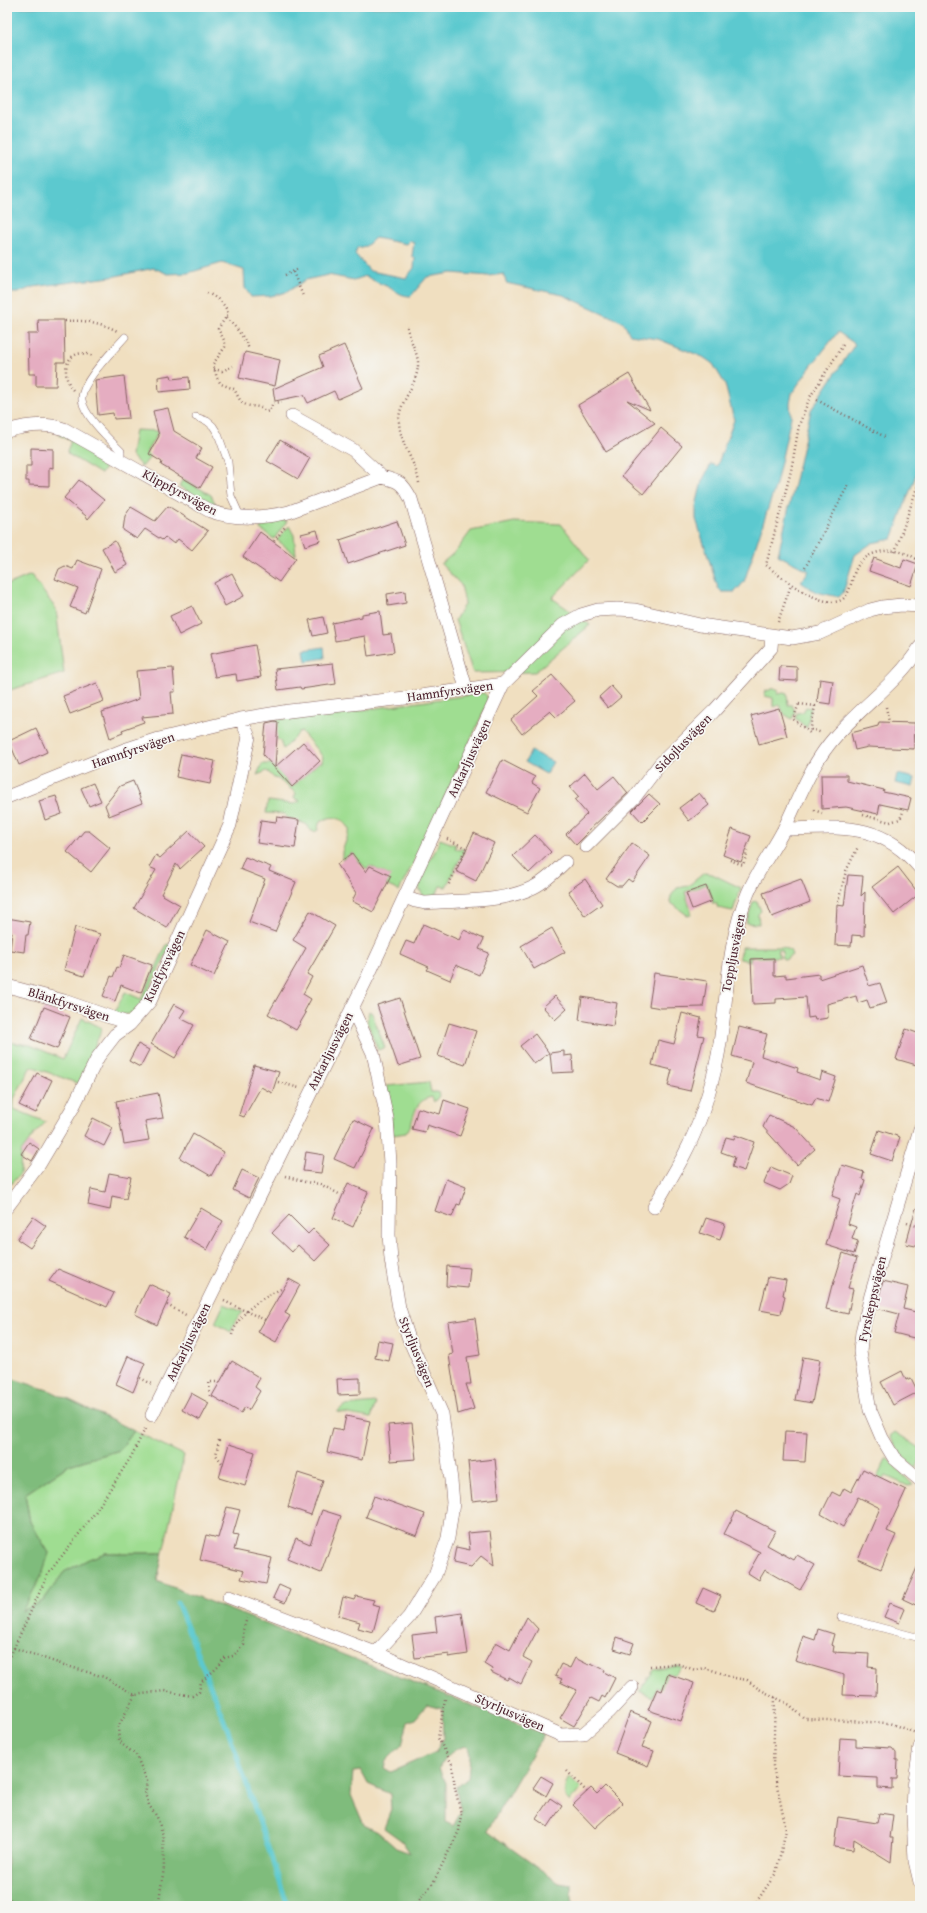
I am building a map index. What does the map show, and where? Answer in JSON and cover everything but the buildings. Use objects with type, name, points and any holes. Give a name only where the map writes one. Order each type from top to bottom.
[{"type":"street","points":[[292,416],[352,450],[382,477],[403,484],[411,499],[466,688]]},
{"type":"street","name":"Klippfyrsvägen","points":[[7,431],[42,425],[57,427],[121,460],[210,511],[240,516],[273,516],[289,512],[382,477]]},
{"type":"street","name":"Hamnfyrsvägen","points":[[7,797],[124,750],[155,740],[241,719],[289,711],[414,697],[466,688],[503,684],[563,625],[581,615],[598,610],[635,610],[700,624],[792,638],[820,633],[882,607],[902,605],[920,606]]},
{"type":"street","name":"Sidojlusvägen","points":[[586,846],[634,798],[660,764],[714,711],[771,648],[772,636]]},
{"type":"street","name":"Toppljusvägen","points":[[654,1207],[684,1155],[704,1107],[718,1055],[725,993],[737,923],[760,867],[784,829],[804,786],[834,738],[867,704],[899,675],[920,647]]},
{"type":"street","name":"Ankarljusvägen","points":[[152,1416],[210,1294],[352,1008],[503,684]]},
{"type":"street","name":"Kustfyrsvägen","points":[[7,1207],[40,1163],[72,1109],[98,1057],[115,1035],[130,1024],[150,1001],[230,825],[249,737],[241,719]]},
{"type":"street","points":[[784,829],[839,827],[866,831],[890,842],[912,859],[920,868]]},
{"type":"street","points":[[405,897],[425,903],[510,896],[534,887],[547,879],[565,862]]},
{"type":"street","name":"Blänkfyrsvägen","points":[[7,986],[64,1001],[130,1024]]},
{"type":"street","name":"Styrljusvägen","points":[[352,1008],[373,1053],[387,1118],[390,1163],[391,1258],[399,1308],[409,1339],[442,1414],[452,1480],[453,1503],[448,1538],[435,1575],[409,1617],[376,1654]]},
{"type":"street","name":"Fyrskeppsvägen","points":[[920,1129],[871,1295],[862,1332],[860,1352],[870,1410],[882,1438],[894,1458],[920,1480]]},
{"type":"street","name":"Styrljusvägen","points":[[229,1597],[376,1654],[561,1735],[583,1734],[609,1712],[632,1687]]},
{"type":"street","points":[[920,1747],[914,1786],[913,1814],[915,1861],[920,1882]]},
{"type":"lane","points":[[121,460],[121,451],[86,410],[82,398],[88,382],[125,337]]},
{"type":"lane","points":[[196,417],[207,420],[218,434],[228,462],[231,496],[240,516]]},
{"type":"lane","points":[[841,1618],[920,1638]]},
{"type":"path","points":[[285,275],[299,269]]},
{"type":"path","points":[[293,272],[303,296]]},
{"type":"path","points":[[207,293],[221,302],[227,308],[228,314],[220,323],[218,329],[225,342],[225,347],[214,362],[214,369],[221,384],[234,389],[240,401],[245,404],[260,407],[267,413],[273,403],[282,402]]},
{"type":"path","points":[[226,318],[239,332],[248,345],[249,350]]},
{"type":"path","points":[[65,321],[79,320],[107,325],[125,337]]},
{"type":"path","points":[[407,327],[409,339],[418,361],[412,390],[400,411],[399,422],[403,440],[418,476],[420,485],[417,492],[411,499]]},
{"type":"path","points":[[842,345],[810,397],[799,425],[791,471],[766,565],[802,592],[815,597],[838,602],[845,598],[857,566],[868,555],[889,551],[906,553],[920,561]]},
{"type":"path","points":[[82,398],[68,383],[65,369],[68,361],[77,354],[87,353],[104,361]]},
{"type":"path","points":[[214,369],[222,371],[233,366]]},
{"type":"path","points":[[817,400],[885,437]]},
{"type":"path","points":[[895,552],[920,479]]},
{"type":"path","points":[[805,568],[848,485]]},
{"type":"path","points":[[274,541],[287,525]]},
{"type":"path","points":[[772,636],[791,585]]},
{"type":"path","points":[[799,704],[815,706],[810,733],[793,719],[799,704]]},
{"type":"path","points":[[434,832],[466,848],[448,886]]},
{"type":"path","points":[[838,902],[846,871],[858,847]]},
{"type":"path","points":[[730,860],[742,865],[750,848]]},
{"type":"path","points":[[278,1082],[310,1091]]},
{"type":"path","points":[[272,1169],[289,1177],[320,1184],[341,1195]]},
{"type":"path","points":[[232,1336],[236,1323],[248,1311],[266,1297],[283,1288]]},
{"type":"path","points":[[210,1294],[265,1320]]},
{"type":"path","points":[[167,1305],[198,1321]]},
{"type":"path","points":[[210,1396],[209,1382],[218,1382]]},
{"type":"path","points":[[7,1663],[48,1574],[92,1517],[131,1457],[152,1416]]},
{"type":"path","points":[[219,1440],[216,1455],[222,1463]]},
{"type":"path","points":[[14,1648],[104,1677],[135,1695],[164,1691],[192,1696],[199,1692],[202,1682],[219,1666],[224,1658],[233,1656],[244,1645],[243,1630],[251,1606]]},
{"type":"path","points":[[650,1666],[678,1664],[695,1670],[704,1668],[735,1678],[747,1680],[790,1706],[805,1719],[889,1723],[920,1735]]},
{"type":"path","points":[[414,1906],[433,1883],[459,1831],[461,1814],[455,1788],[452,1764],[438,1738],[448,1685]]},
{"type":"path","points":[[135,1695],[118,1727],[119,1740],[136,1755],[138,1759],[147,1781],[145,1794],[149,1805],[157,1817],[164,1835],[164,1868],[158,1906]]},
{"type":"path","points":[[750,1906],[755,1904],[776,1873],[786,1830],[774,1766],[775,1697]]},
{"type":"path","points":[[567,1771],[587,1792]]},
{"type":"path","points":[[7,1896],[16,1906]]},
{"type":"green space","points":[[135,430],[159,431],[146,453],[150,457],[142,467],[131,455]]},
{"type":"green space","points":[[60,432],[106,460],[104,464],[106,466],[101,474],[68,454],[67,451],[71,441],[59,435]]},
{"type":"green space","points":[[183,479],[211,495],[216,505],[205,502],[179,486]]},
{"type":"green space","points":[[282,519],[287,521],[274,539],[260,529],[263,521]]},
{"type":"green space","points":[[514,522],[561,524],[589,560],[552,598],[590,625],[535,672],[473,673],[455,620],[465,603],[461,585],[441,564],[456,551],[471,531]]},
{"type":"green space","points":[[289,526],[294,535],[296,555],[277,540]]},
{"type":"green space","points":[[31,575],[56,609],[64,673],[7,691],[7,585]]},
{"type":"green space","points":[[774,688],[779,690],[777,694],[787,694],[788,705],[792,705],[795,711],[792,719],[784,714],[780,705],[773,707],[773,698],[765,696],[764,692]]},
{"type":"green space","points":[[484,693],[487,696],[488,702],[426,838],[399,891],[386,885],[390,876],[370,866],[367,870],[352,853],[342,860],[342,852],[350,829],[343,821],[336,818],[328,818],[319,823],[318,830],[314,832],[310,830],[306,824],[287,818],[285,814],[266,813],[268,801],[294,804],[300,801],[294,798],[296,793],[278,779],[274,778],[267,771],[257,775],[262,764],[272,764],[292,787],[318,763],[322,762],[323,757],[301,731],[283,749],[280,741],[275,737],[275,720],[321,714],[326,715]]},
{"type":"green space","points":[[806,707],[811,708],[807,728],[795,718],[797,713],[803,712]]},
{"type":"green space","points":[[440,839],[456,845],[455,848],[460,850],[462,848],[464,851],[446,887],[440,886],[435,898],[425,897],[421,891],[419,880]]},
{"type":"green space","points":[[704,873],[712,874],[741,888],[733,911],[718,908],[716,903],[712,903],[713,901],[707,884],[685,892],[692,914],[687,915],[670,902],[671,896],[677,888],[688,886]]},
{"type":"green space","points":[[757,901],[761,911],[758,914],[759,924],[746,923],[753,902]]},
{"type":"green space","points":[[167,944],[171,945],[139,1009],[130,1014],[113,1015],[125,992],[141,999]]},
{"type":"green space","points":[[742,947],[783,947],[790,950],[792,955],[785,960],[781,957],[783,953],[782,950],[777,950],[780,957],[750,957],[750,961],[740,959],[739,956]]},
{"type":"green space","points":[[369,1011],[372,1013],[385,1048],[378,1050],[367,1022]]},
{"type":"green space","points":[[82,1018],[102,1028],[79,1084],[31,1066],[14,1099],[14,1109],[46,1122],[35,1133],[21,1152],[20,1174],[7,1188],[7,1042],[30,1045],[63,1059]]},
{"type":"green space","points":[[429,1082],[431,1092],[438,1092],[439,1096],[434,1102],[432,1097],[421,1102],[417,1106],[412,1122],[406,1133],[393,1135],[386,1086]]},
{"type":"green space","points":[[224,1304],[243,1312],[235,1321],[231,1332],[215,1323]]},
{"type":"green space","points":[[7,1377],[51,1391],[134,1431],[120,1450],[69,1465],[25,1494],[30,1522],[49,1553],[41,1577],[22,1611],[43,1601],[64,1572],[89,1559],[105,1553],[163,1553],[157,1581],[544,1734],[487,1831],[559,1883],[572,1885],[572,1899],[574,1906],[7,1906],[7,1576],[10,1572],[7,1567]],"holes":[[[427,1705],[442,1709],[443,1738],[436,1752],[391,1772],[384,1768],[386,1761],[402,1745],[408,1722],[415,1719]],[[468,1746],[470,1755],[468,1778],[456,1788],[461,1812],[453,1826],[446,1822],[446,1783],[439,1768],[450,1753]],[[361,1771],[368,1784],[390,1794],[391,1810],[384,1828],[402,1841],[410,1853],[396,1848],[378,1832],[364,1825],[351,1795],[353,1772]]]},
{"type":"green space","points":[[376,1403],[371,1418],[337,1412],[344,1406]]},
{"type":"green space","points":[[134,1431],[184,1455],[163,1553],[105,1553],[89,1559],[64,1572],[43,1601],[22,1611],[41,1577],[49,1553],[30,1522],[25,1494],[69,1465],[120,1450]]},
{"type":"green space","points":[[895,1432],[920,1448],[920,1461],[916,1468],[901,1454],[895,1445],[890,1436]]},
{"type":"green space","points":[[886,1459],[888,1459],[913,1485],[908,1486],[886,1476],[869,1494]]},
{"type":"green space","points":[[679,1666],[682,1667],[674,1675],[667,1673],[661,1689],[656,1687],[653,1697],[639,1691],[654,1670]]},
{"type":"green space","points":[[569,1777],[581,1789],[569,1802],[564,1793]]},
{"type":"water","points":[[7,7],[920,7],[920,464],[892,539],[872,543],[855,555],[843,593],[839,597],[816,592],[802,583],[801,581],[809,571],[778,555],[811,410],[855,344],[838,332],[792,393],[790,404],[791,417],[776,484],[744,582],[735,592],[722,592],[718,588],[696,519],[696,506],[702,481],[711,464],[717,466],[734,420],[725,384],[713,364],[703,357],[658,339],[630,335],[623,322],[563,295],[506,283],[504,274],[488,276],[452,273],[427,277],[411,296],[400,294],[366,276],[354,280],[328,275],[305,280],[287,292],[271,296],[251,297],[245,288],[244,270],[222,263],[188,273],[168,274],[154,268],[111,277],[33,287],[18,293],[7,293]],"holes":[[[375,238],[406,244],[410,240],[414,243],[412,256],[415,258],[414,268],[406,278],[370,271],[355,254],[357,248],[366,246]]]},
{"type":"water","points":[[324,647],[325,658],[306,661],[304,650]]},
{"type":"water","points":[[531,751],[553,762],[546,774],[525,762]]},
{"type":"water","points":[[897,774],[915,778],[913,787],[895,783]]},
{"type":"waterway","points":[[177,1602],[229,1733],[288,1906]]}]
